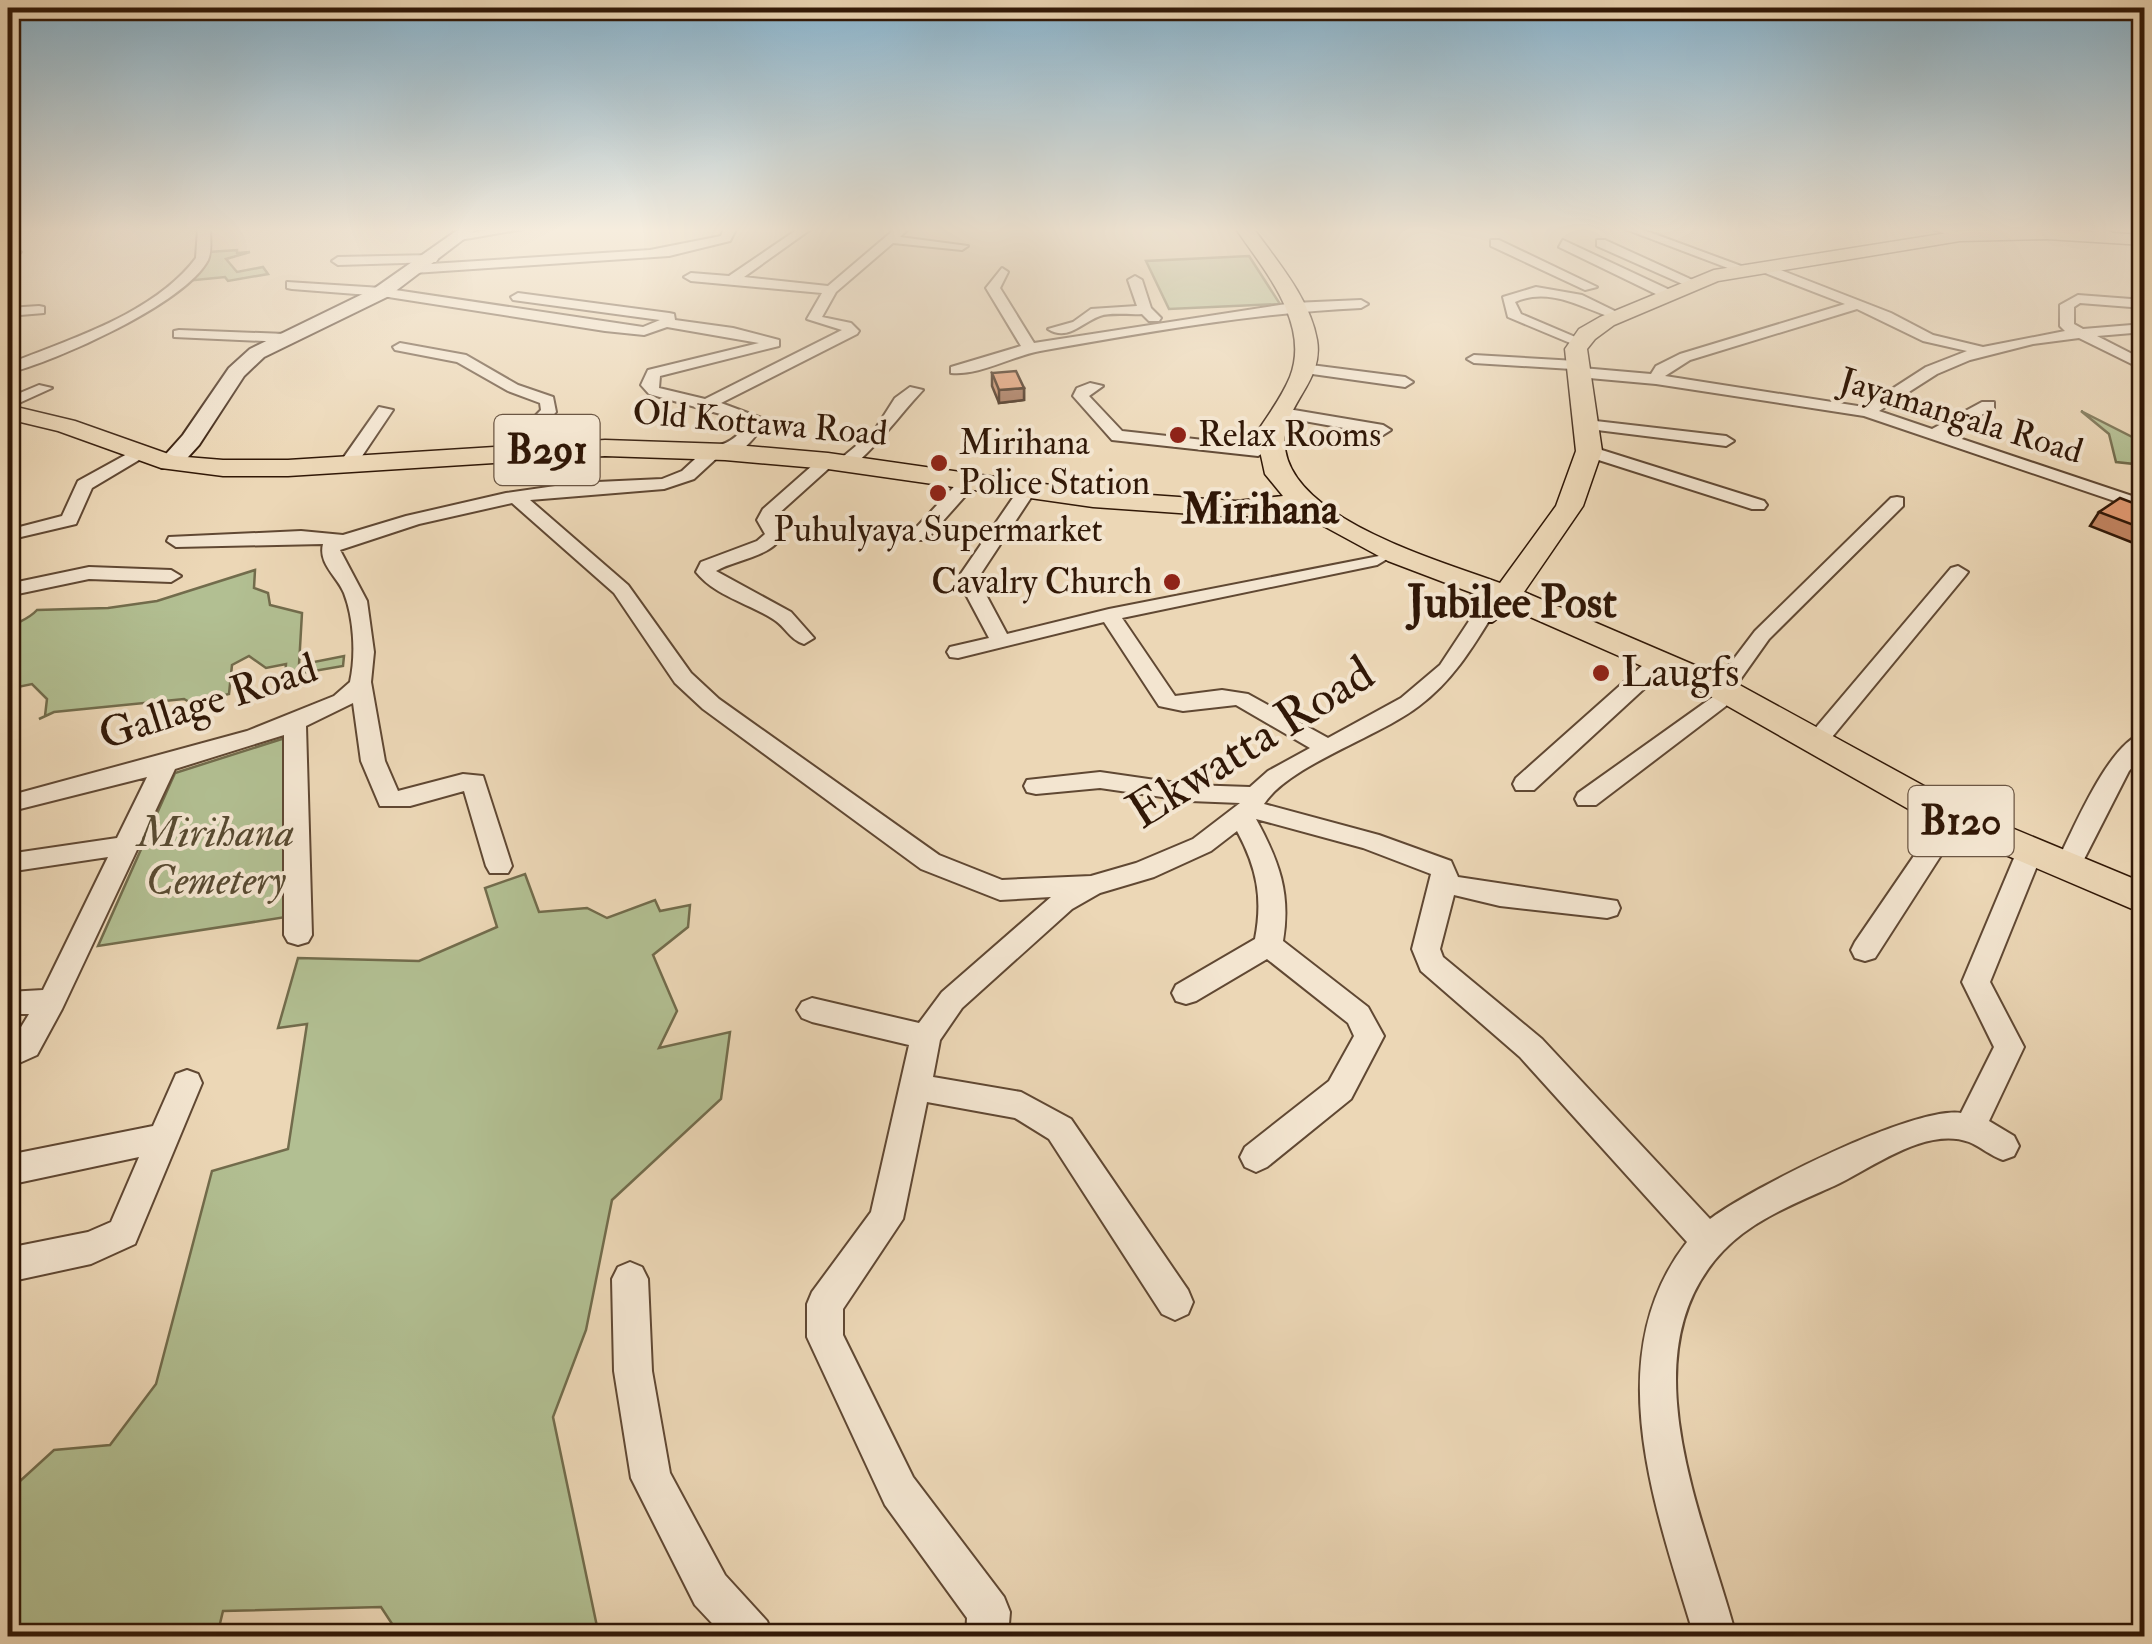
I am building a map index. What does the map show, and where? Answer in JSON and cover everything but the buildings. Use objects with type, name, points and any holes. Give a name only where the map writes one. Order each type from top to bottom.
[{"type":"main road","points":[[170,463],[191,440],[236,372],[257,353],[357,306]]},
{"type":"main road","points":[[1491,602],[1533,562],[1569,506],[1589,451],[1577,368],[1580,342],[1641,306]]},
{"type":"main road","points":[[1293,307],[1308,350],[1279,418],[1258,450],[1258,468],[1265,484],[1297,509]]},
{"type":"main road","name":"Old Kottawa Road","points":[[8,412],[66,426],[170,463],[288,468],[511,451],[605,448],[719,452],[836,463],[1093,499],[1297,509]]},
{"type":"main road","points":[[1279,418],[1272,457],[1297,509]]},
{"type":"main road","points":[[1491,602],[1557,502],[1573,490]]},
{"type":"main road","name":"Old Kottawa Road","points":[[1093,499],[1124,507],[1225,518],[1297,509]]},
{"type":"main road","name":"B291","points":[[1297,509],[1347,544],[1377,559],[1491,602]]},
{"type":"main road","name":"B291","points":[[1297,509],[1491,602]]},
{"type":"main road","points":[[1225,518],[1270,524],[1347,544]]},
{"type":"main road","points":[[1533,562],[1531,581],[1535,590],[1568,619]]},
{"type":"main road","name":"B120","points":[[1491,602],[1568,619],[1800,734],[1952,818],[2144,899]]},
{"type":"main road","name":"B120","points":[[1491,602],[1720,695]]},
{"type":"street","points":[[8,368],[99,332],[141,306]]},
{"type":"street","points":[[176,541],[226,543],[303,535],[343,541],[517,498],[675,481],[742,442],[760,420],[654,391],[649,385],[652,373],[738,355],[774,343],[732,332],[666,324],[644,331],[605,328],[467,306]]},
{"type":"street","points":[[586,306],[668,317],[666,324]]},
{"type":"street","points":[[706,404],[852,331],[814,318],[821,306]]},
{"type":"street","points":[[1003,306],[1030,348]]},
{"type":"street","points":[[1144,306],[1156,319],[1174,323]]},
{"type":"street","points":[[956,370],[1030,348],[1174,323],[1322,306]]},
{"type":"street","points":[[1508,306],[1516,317],[1580,342]]},
{"type":"street","points":[[1607,306],[1627,312]]},
{"type":"street","points":[[1615,306],[1627,312]]},
{"type":"street","points":[[1656,379],[1661,369],[1685,358],[1854,306],[1928,338],[1977,350]]},
{"type":"street","points":[[2067,306],[2067,326],[2144,366]]},
{"type":"street","points":[[8,312],[38,310]]},
{"type":"street","points":[[1047,330],[1077,326],[1096,312],[1145,310]]},
{"type":"street","points":[[1867,412],[1917,376],[1977,350],[2082,332],[2144,328]]},
{"type":"street","points":[[179,334],[286,338]]},
{"type":"street","points":[[400,347],[461,358],[499,381],[546,400],[548,412],[511,451]]},
{"type":"street","name":"Jayamangala Road","points":[[1474,358],[1577,368],[1867,412],[2144,506]]},
{"type":"street","points":[[1303,369],[1405,382]]},
{"type":"street","points":[[1095,386],[1082,391],[1082,396],[1118,436],[1258,450]]},
{"type":"street","points":[[8,404],[44,388]]},
{"type":"street","points":[[804,638],[784,616],[714,581],[706,572],[708,566],[764,545],[774,536],[774,528],[766,520],[770,513],[880,434],[901,401],[915,390]]},
{"type":"street","points":[[1932,435],[1988,405]]},
{"type":"street","points":[[348,464],[385,410]]},
{"type":"street","points":[[1279,418],[1383,430]]},
{"type":"street","points":[[1587,425],[1726,441]]},
{"type":"street","points":[[1589,451],[1758,505]]},
{"type":"street","points":[[8,534],[70,520],[84,486],[138,453]]},
{"type":"street","points":[[920,536],[968,482]]},
{"type":"street","points":[[1001,641],[970,575],[980,552],[1000,532],[1028,490]]},
{"type":"street","points":[[517,498],[621,589],[683,678],[711,704],[930,862],[1000,890],[1091,886]]},
{"type":"street","points":[[1588,799],[1720,695],[1762,635],[1897,502]]},
{"type":"street","name":"Gallage Road","points":[[8,804],[295,724],[342,703],[361,683],[362,624],[353,591],[330,558],[330,547],[343,541]]},
{"type":"street","points":[[958,652],[1109,614],[1377,559]]},
{"type":"street","points":[[8,590],[90,572],[171,576]]},
{"type":"street","points":[[1800,734],[1958,572]]},
{"type":"street","name":"Ekwatta Road","points":[[986,1636],[988,1612],[899,1492],[825,1337],[825,1304],[886,1219],[926,1036],[952,1000],[1063,902],[1091,886],[1145,870],[1202,845],[1248,807],[1276,777],[1409,704],[1448,669],[1491,602]]},
{"type":"street","points":[[1109,614],[1167,701],[1179,705],[1242,698],[1330,750]]},
{"type":"street","points":[[1525,784],[1651,670]]},
{"type":"street","points":[[361,683],[373,762],[388,800],[401,801],[459,781],[474,782],[498,866]]},
{"type":"street","points":[[295,724],[298,935]]},
{"type":"street","points":[[2068,868],[2118,767],[2144,740]]},
{"type":"street","points":[[8,1056],[26,1046],[52,1001],[166,762]]},
{"type":"street","points":[[1036,786],[1100,780],[1190,793],[1436,864],[1444,872],[1426,949],[1431,963],[1531,1048],[1709,1242]]},
{"type":"street","points":[[1186,993],[1268,946],[1277,901],[1248,807]]},
{"type":"street","points":[[1865,950],[1952,818]]},
{"type":"street","points":[[8,863],[129,845]]},
{"type":"street","points":[[1970,1128],[2009,1047],[1976,982],[2030,851]]},
{"type":"street","points":[[1443,883],[1500,896],[1607,908]]},
{"type":"street","points":[[1256,1157],[1340,1090],[1368,1036],[1366,1024],[1358,1015],[1268,946]]},
{"type":"street","points":[[8,1003],[52,1001]]},
{"type":"street","points":[[812,1010],[926,1036]]},
{"type":"street","points":[[8,1265],[90,1248],[123,1233],[186,1083]]},
{"type":"street","points":[[915,1086],[1020,1106],[1060,1128],[1174,1302]]},
{"type":"street","points":[[1715,1636],[1662,1450],[1657,1352],[1677,1282],[1709,1242],[1748,1211],[1928,1126],[1970,1128],[2003,1146]]},
{"type":"street","points":[[8,1170],[162,1138]]},
{"type":"street","points":[[630,1279],[633,1371],[651,1478],[710,1590],[752,1636]]},
{"type":"green space","points":[[1167,306],[1242,306],[1169,309]]},
{"type":"green space","points":[[2081,411],[2144,443],[2144,465],[2116,462],[2109,434]]},
{"type":"green space","points":[[255,570],[254,588],[268,593],[270,605],[302,613],[299,665],[344,656],[343,666],[285,676],[286,664],[266,668],[249,656],[232,665],[229,694],[191,703],[184,699],[54,712],[39,719],[45,716],[47,699],[32,684],[8,689],[8,629],[37,610],[108,608],[157,601]]},
{"type":"green space","name":"Mirihana Cemetery","points":[[285,738],[286,917],[98,946],[175,773]]},
{"type":"green space","points":[[525,874],[539,912],[587,908],[607,918],[655,900],[660,911],[690,905],[688,927],[653,955],[677,1011],[659,1048],[730,1032],[721,1099],[612,1200],[586,1330],[553,1417],[599,1636],[400,1636],[381,1607],[223,1611],[217,1636],[8,1636],[8,1492],[54,1450],[110,1445],[156,1384],[212,1171],[288,1149],[307,1024],[278,1028],[298,958],[419,961],[497,927],[485,888]]},
{"type":"place","name":"Relax Rooms","points":[[1178,435]]},
{"type":"place","name":"Mirihana Police Station","points":[[939,463]]},
{"type":"place","name":"Puhulyaya Supermarket","points":[[938,493]]},
{"type":"place","name":"Cavalry Church","points":[[1172,582]]},
{"type":"place","name":"Laugfs","points":[[1601,673]]},
{"type":"district","name":"Mirihana","points":[[1260,510]]},
{"type":"district","name":"Jubilee Post","points":[[1512,603]]}]
